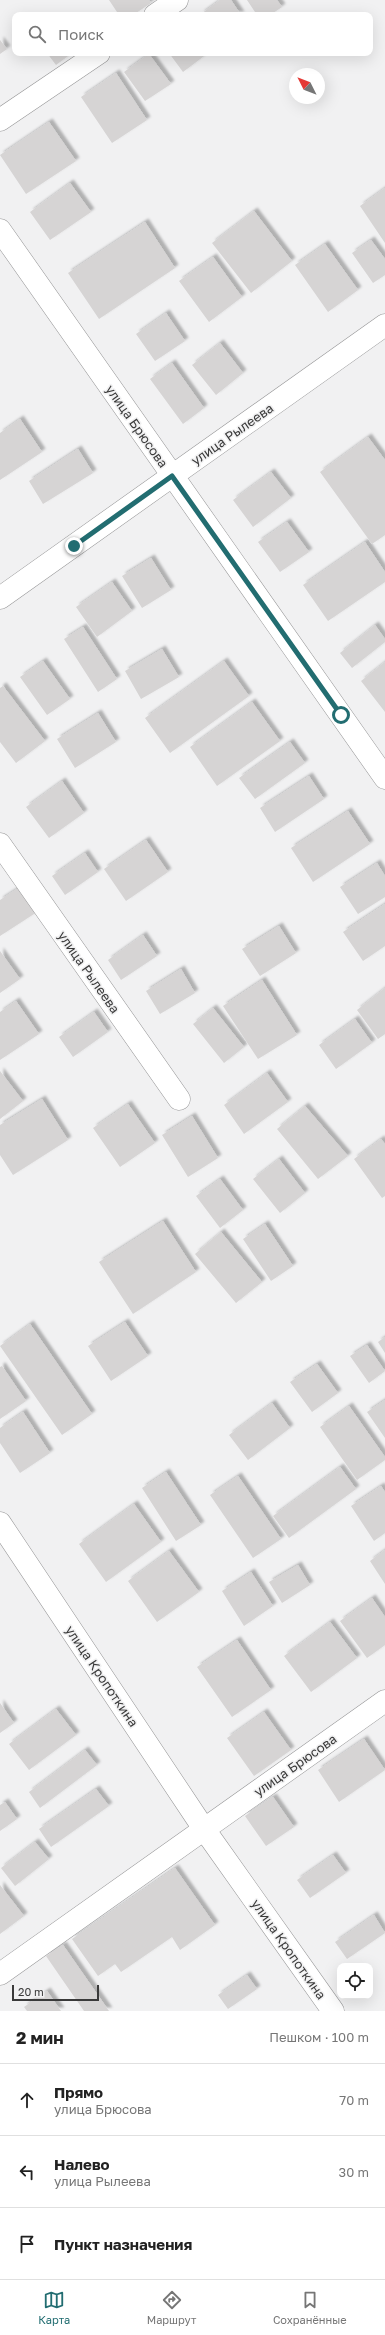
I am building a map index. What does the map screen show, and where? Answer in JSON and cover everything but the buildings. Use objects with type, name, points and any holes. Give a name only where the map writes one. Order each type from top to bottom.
[{"type":"street","points":[[159,12],[177,0]]},
{"type":"street","points":[[0,120],[95,56]]},
{"type":"street","name":"улица Брюсова","points":[[0,230],[385,778]]},
{"type":"street","name":"улица Рылеева","points":[[0,598],[385,325]]},
{"type":"street","name":"улица Рылеева","points":[[0,844],[179,1099]]},
{"type":"street","name":"улица Кропоткина","points":[[0,1523],[204,1828],[333,2011]]},
{"type":"street","name":"улица Брюсова","points":[[204,1828],[385,1701]]},
{"type":"street","points":[[0,1974],[204,1828]]},
{"type":"route","points":[[74,546],[172,476],[341,715]]}]
